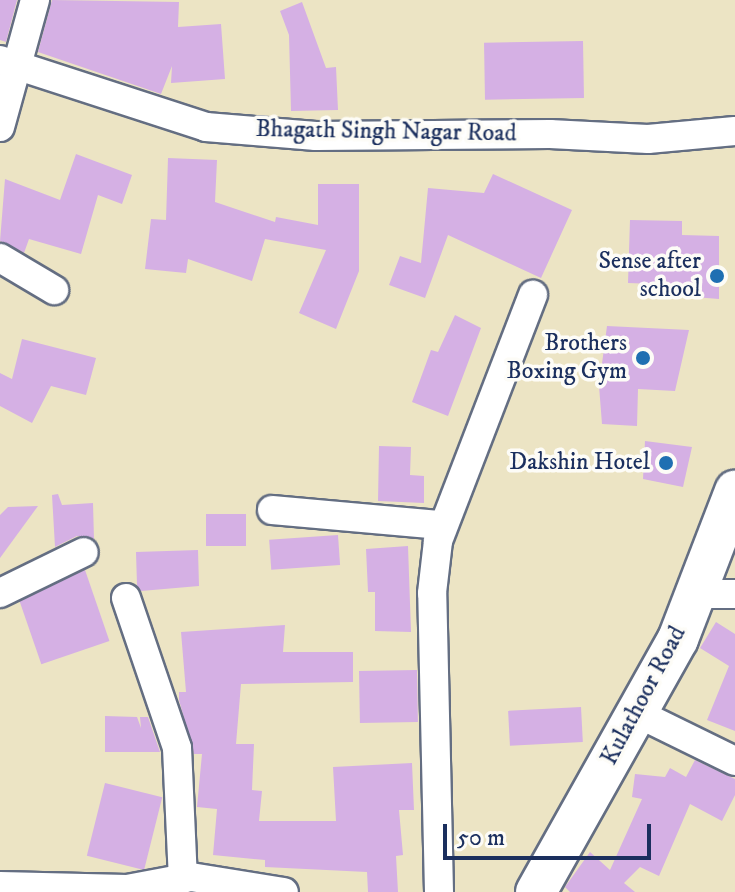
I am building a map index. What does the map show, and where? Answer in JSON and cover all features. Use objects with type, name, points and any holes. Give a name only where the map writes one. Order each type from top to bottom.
[{"type":"main road","name":"Kulathoor Road","points":[[536,892],[678,639],[692,594],[735,491]]},
{"type":"street","points":[[0,127],[8,64],[35,0]]},
{"type":"street","name":"Bhagath Singh Nagar Road","points":[[8,64],[206,127],[316,136],[550,134],[648,139],[735,131]]},
{"type":"street","points":[[0,258],[54,290]]},
{"type":"street","points":[[439,892],[432,593],[441,525],[533,295]]},
{"type":"street","points":[[272,510],[441,525]]},
{"type":"street","points":[[0,593],[84,552]]},
{"type":"street","points":[[692,594],[735,594]]},
{"type":"street","points":[[126,598],[177,748],[183,879]]},
{"type":"street","points":[[637,713],[735,761]]},
{"type":"street","points":[[0,886],[127,889],[183,879],[284,892]]},
{"type":"building","points":[[0,0],[17,0],[6,42],[0,40]]},
{"type":"building","points":[[52,0],[179,2],[178,27],[221,24],[225,79],[171,83],[172,66],[161,94],[38,52]]},
{"type":"building","points":[[302,2],[326,68],[336,67],[338,110],[291,111],[289,35],[280,11]]},
{"type":"building","points":[[583,41],[584,98],[485,100],[484,43]]},
{"type":"building","points":[[76,154],[132,175],[122,204],[98,195],[81,254],[29,239],[24,253],[0,241],[5,179],[60,200]]},
{"type":"building","points":[[168,158],[217,160],[215,202],[275,222],[276,217],[318,225],[318,184],[359,184],[359,271],[336,329],[299,313],[326,250],[265,239],[252,281],[188,259],[186,273],[145,269],[151,219],[166,220]]},
{"type":"building","points":[[493,174],[572,210],[541,278],[448,235],[425,298],[389,285],[400,256],[421,263],[428,188],[484,193]]},
{"type":"building","points":[[630,220],[682,221],[682,235],[719,236],[719,299],[682,296],[682,285],[628,283]]},
{"type":"building","points":[[455,315],[481,328],[448,416],[412,402],[431,350],[438,352]]},
{"type":"building","name":"Brothers Boxing Gym","points":[[607,326],[689,330],[675,391],[638,389],[637,426],[602,424],[599,386]]},
{"type":"building","points":[[22,339],[96,358],[86,395],[51,386],[32,423],[0,406],[0,373],[12,379]]},
{"type":"building","name":"Dakshin Hotel","points":[[645,441],[692,447],[683,487],[643,479]]},
{"type":"building","points":[[379,446],[411,447],[410,475],[424,476],[424,503],[378,501]]},
{"type":"building","points":[[58,494],[62,505],[93,503],[94,539],[77,536],[55,547],[52,495]]},
{"type":"building","points":[[38,506],[0,558],[0,515],[8,507]]},
{"type":"building","points":[[206,514],[246,514],[246,546],[206,546]]},
{"type":"building","points":[[338,535],[340,565],[271,570],[269,540]]},
{"type":"building","points":[[408,546],[411,632],[375,631],[375,592],[368,592],[366,549]]},
{"type":"building","points":[[198,550],[199,586],[141,591],[137,585],[136,552]]},
{"type":"building","points":[[85,570],[109,641],[41,664],[17,593]]},
{"type":"building","points":[[716,622],[735,634],[735,731],[707,720],[729,666],[700,648]]},
{"type":"building","points":[[285,625],[283,652],[353,652],[353,682],[241,684],[236,744],[254,744],[252,790],[262,791],[259,821],[336,821],[333,767],[412,763],[414,810],[399,810],[403,855],[396,856],[398,892],[368,892],[367,872],[265,867],[265,860],[213,855],[217,809],[197,807],[202,754],[194,754],[179,700],[179,692],[186,692],[181,632]]},
{"type":"building","points":[[417,670],[418,722],[360,723],[359,671]]},
{"type":"building","points":[[581,707],[583,742],[510,746],[508,711]]},
{"type":"building","points":[[105,716],[137,717],[141,728],[140,717],[148,717],[160,752],[105,752]]},
{"type":"building","points":[[695,760],[735,779],[735,795],[722,821],[690,804],[659,876],[640,867],[624,883],[635,892],[570,892],[565,887],[590,852],[610,870],[642,799],[632,797],[635,774],[665,777],[670,768],[686,777]]},
{"type":"building","points":[[105,783],[162,797],[144,870],[87,856]]},
{"type":"place","name":"Sense after school","points":[[717,276]]},
{"type":"place","name":"Brothers Boxing Gym","points":[[643,358]]},
{"type":"place","name":"Dakshin Hotel","points":[[666,463]]}]
